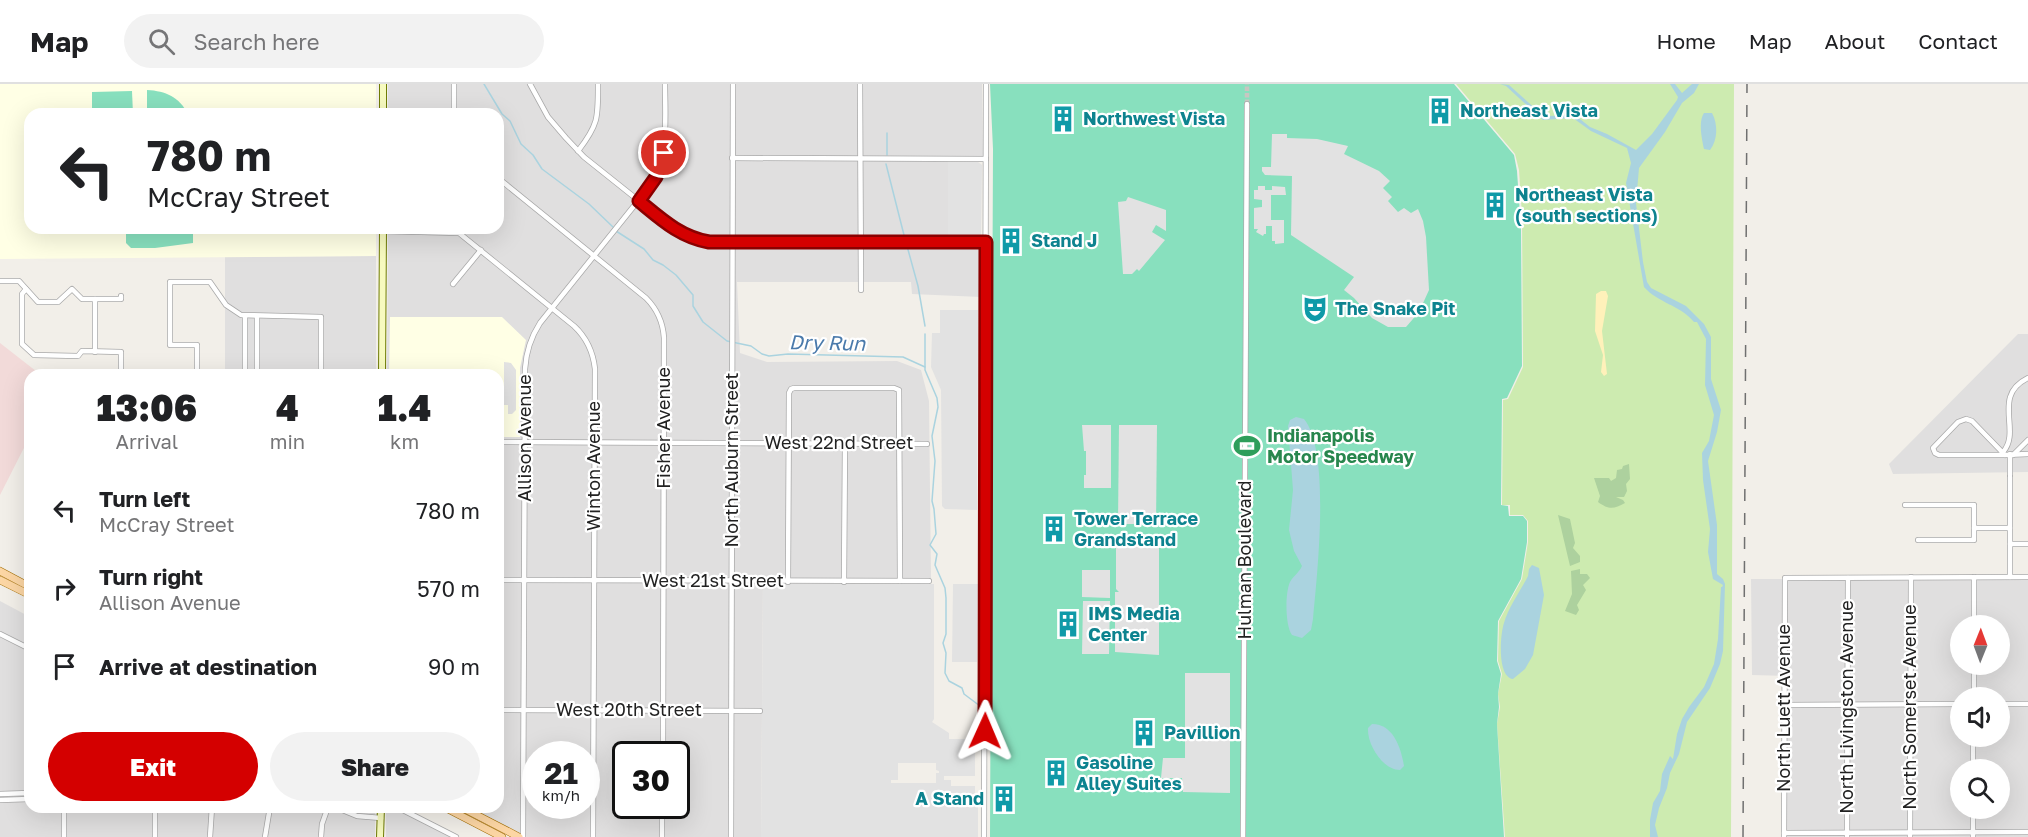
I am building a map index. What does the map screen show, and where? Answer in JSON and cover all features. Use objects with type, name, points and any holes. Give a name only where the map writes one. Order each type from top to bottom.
[{"type":"main road","points":[[383,108],[384,84]]},
{"type":"main road","points":[[382,369],[383,234]]},
{"type":"main road","points":[[0,571],[24,584]]},
{"type":"main road","points":[[0,580],[24,592]]},
{"type":"main road","points":[[381,813],[381,837]]},
{"type":"main road","points":[[460,813],[502,837]]},
{"type":"main road","points":[[473,813],[521,837]]},
{"type":"street","points":[[454,84],[454,108]]},
{"type":"street","points":[[530,84],[548,117],[578,151],[668,225],[683,234],[709,242],[986,242]]},
{"type":"street","points":[[578,151],[591,134],[597,121],[598,84]]},
{"type":"street","name":"Allison Avenue","points":[[521,837],[524,710],[525,369],[527,353],[537,328],[654,180],[663,158],[665,143],[665,84]]},
{"type":"street","name":"North Auburn Street","points":[[731,837],[733,84]]},
{"type":"street","points":[[860,84],[861,290]]},
{"type":"street","points":[[984,837],[986,84]]},
{"type":"street","name":"Hulman Boulevard","points":[[1243,837],[1247,104]]},
{"type":"street","points":[[732,158],[986,159]]},
{"type":"street","name":"Fisher Avenue","points":[[504,183],[646,298],[661,320],[664,338],[663,741]]},
{"type":"street","name":"Winton Avenue","points":[[463,234],[580,331],[592,355],[595,369],[593,837]]},
{"type":"street","points":[[453,284],[481,250]]},
{"type":"street","points":[[0,281],[19,281],[38,302],[58,302],[72,289],[82,299],[122,300],[122,296]]},
{"type":"street","points":[[196,369],[197,345],[170,345],[170,282],[210,282],[228,307],[245,316],[321,317],[321,369]]},
{"type":"street","points":[[26,289],[22,294],[22,344],[35,355],[78,356],[82,351],[121,352],[121,369]]},
{"type":"street","points":[[95,299],[95,352]]},
{"type":"street","points":[[245,316],[245,369]]},
{"type":"street","points":[[257,316],[257,369]]},
{"type":"street","points":[[2010,577],[2010,476],[2006,449],[2009,438],[2008,401],[2018,384],[2028,378]]},
{"type":"street","points":[[788,582],[790,390],[794,388],[894,388],[898,389],[901,394],[900,581]]},
{"type":"street","points":[[2008,454],[1972,421],[1966,419],[1958,422],[1933,448],[1938,455],[2028,454]]},
{"type":"street","points":[[2008,454],[2028,440]]},
{"type":"street","name":"West 22nd Street","points":[[504,442],[927,444]]},
{"type":"street","points":[[844,582],[845,443]]},
{"type":"street","points":[[1905,505],[1974,505],[1974,540],[1918,540]]},
{"type":"street","points":[[1974,528],[2010,528]]},
{"type":"street","points":[[2010,544],[2028,544]]},
{"type":"street","name":"North Somerset Avenue","points":[[1910,835],[1911,577]]},
{"type":"street","points":[[1974,577],[1974,615]]},
{"type":"street","points":[[1848,578],[2028,577]]},
{"type":"street","name":"North Luett Avenue","points":[[1784,835],[1785,578],[1848,578]]},
{"type":"street","name":"North Livingston Avenue","points":[[1847,835],[1848,578]]},
{"type":"street","name":"West 21st Street","points":[[504,580],[929,581]]},
{"type":"street","points":[[0,642],[2,635],[24,646]]},
{"type":"street","points":[[1785,705],[1950,704]]},
{"type":"street","points":[[2010,704],[2028,704]]},
{"type":"street","name":"West 20th Street","points":[[504,710],[760,711]]},
{"type":"street","points":[[0,794],[24,793]]},
{"type":"street","points":[[0,800],[24,799]]},
{"type":"street","points":[[64,813],[64,837]]},
{"type":"street","points":[[155,813],[155,837]]},
{"type":"street","points":[[210,837],[212,813]]},
{"type":"street","points":[[266,837],[269,813]]},
{"type":"street","points":[[321,837],[326,813]]},
{"type":"street","points":[[349,813],[381,818]]},
{"type":"street","points":[[409,813],[456,837]]},
{"type":"street","points":[[662,819],[662,837]]},
{"type":"street","points":[[1784,835],[2028,832]]},
{"type":"shaded area","points":[[0,84],[376,84],[376,108],[24,108],[24,234],[376,234],[376,256],[0,259]]},
{"type":"shaded area","points":[[388,84],[982,84],[983,157],[948,156],[948,245],[983,246],[981,297],[912,294],[911,282],[737,282],[740,353],[767,362],[897,361],[921,370],[929,401],[931,579],[763,579],[761,837],[527,837],[481,813],[504,813],[504,369],[387,369],[388,234],[504,234],[504,108],[388,108]]},
{"type":"shaded area","points":[[1272,134],[1287,134],[1287,138],[1317,139],[1348,146],[1344,154],[1379,171],[1390,181],[1383,188],[1392,197],[1388,201],[1398,212],[1404,208],[1411,213],[1418,209],[1426,237],[1429,290],[1419,312],[1406,327],[1388,327],[1372,318],[1344,290],[1354,277],[1291,235],[1292,176],[1265,175],[1262,171],[1262,167],[1271,167]]},
{"type":"shaded area","points":[[948,162],[978,162],[982,165],[981,238],[948,239]]},
{"type":"shaded area","points":[[1258,186],[1265,186],[1265,190],[1272,190],[1272,186],[1285,187],[1286,195],[1271,195],[1271,220],[1284,220],[1284,243],[1275,244],[1275,241],[1272,241],[1272,226],[1266,226],[1266,234],[1263,236],[1256,232],[1258,229],[1254,229],[1254,208],[1262,207],[1262,200],[1254,199],[1254,190],[1258,190]]},
{"type":"shaded area","points":[[1128,197],[1166,210],[1166,231],[1156,225],[1152,232],[1165,240],[1139,271],[1137,269],[1132,274],[1123,274],[1118,202],[1126,201]]},
{"type":"shaded area","points":[[376,256],[376,369],[225,369],[225,257]]},
{"type":"shaded area","points":[[940,310],[978,310],[977,510],[945,509],[942,506],[941,390],[931,367],[932,333],[940,333]]},
{"type":"shaded area","points":[[390,317],[502,317],[526,340],[520,368],[520,437],[504,437],[504,369],[389,369]]},
{"type":"shaded area","points":[[2018,334],[2028,334],[2028,472],[1893,474],[1889,464]]},
{"type":"shaded area","points":[[0,343],[33,369],[24,369],[24,448],[0,495]]},
{"type":"shaded area","points":[[504,362],[511,363],[516,370],[516,410],[512,414],[508,414],[508,405],[504,405]]},
{"type":"shaded area","points":[[1082,425],[1111,425],[1111,488],[1084,488],[1086,451],[1084,451]]},
{"type":"shaded area","points":[[1119,425],[1157,425],[1156,524],[1118,524]]},
{"type":"shaded area","points":[[1116,536],[1159,537],[1159,655],[1115,652],[1115,592],[1119,592],[1116,589]]},
{"type":"shaded area","points":[[1082,570],[1110,570],[1110,598],[1082,597]]},
{"type":"shaded area","points":[[1751,579],[2028,579],[2028,837],[1786,837],[1787,676],[1752,675]]},
{"type":"shaded area","points":[[763,583],[934,584],[934,719],[932,722],[949,733],[949,739],[975,739],[975,776],[944,776],[944,780],[951,780],[951,786],[975,786],[975,795],[937,792],[936,798],[978,799],[978,837],[761,837]],"holes":[[[898,763],[936,763],[936,770],[939,771],[936,773],[936,783],[891,783],[891,780],[898,780]]]},
{"type":"shaded area","points":[[953,584],[978,584],[977,662],[952,662]]},
{"type":"shaded area","points":[[0,601],[24,614],[24,813],[375,813],[375,837],[0,837]]},
{"type":"shaded area","points":[[1083,601],[1110,601],[1109,654],[1082,654]]},
{"type":"shaded area","points":[[1185,673],[1230,673],[1230,793],[1183,792],[1182,778],[1161,778],[1163,758],[1185,758]]},
{"type":"shaded area","points":[[386,813],[405,813],[451,837],[386,837]]},
{"type":"green space","name":"Indianapolis Motor Speedway","points":[[990,84],[1454,84],[1514,155],[1521,229],[1522,366],[1507,398],[1502,399],[1501,505],[1508,506],[1509,516],[1523,516],[1527,521],[1527,542],[1521,579],[1498,621],[1497,661],[1501,674],[1497,724],[1504,837],[990,837],[993,149]]},
{"type":"green space","points":[[1456,84],[1734,84],[1731,837],[1505,837],[1497,724],[1500,707],[1498,694],[1502,674],[1498,661],[1499,621],[1522,579],[1528,542],[1528,521],[1523,515],[1510,515],[1510,505],[1502,505],[1503,400],[1508,399],[1523,367],[1522,216],[1519,170],[1515,154]]},
{"type":"green space","points":[[147,90],[171,96],[184,108],[147,108]]},
{"type":"green space","points":[[132,91],[133,108],[92,108],[92,92]]},
{"type":"green space","points":[[126,234],[193,234],[193,243],[155,248],[131,248],[126,243]]},
{"type":"green space","points":[[1629,464],[1630,479],[1626,484],[1627,491],[1624,497],[1616,497],[1625,503],[1612,508],[1598,502],[1600,496],[1594,478],[1609,478],[1611,481],[1616,478],[1617,470]]},
{"type":"green space","points":[[1558,515],[1570,519],[1575,543],[1573,548],[1580,556],[1580,562],[1570,566]]},
{"type":"green space","points":[[1580,569],[1580,574],[1587,574],[1590,578],[1583,585],[1586,590],[1577,605],[1579,610],[1576,615],[1565,611],[1572,594],[1571,571]]},
{"type":"sand","points":[[1606,291],[1608,296],[1602,331],[1607,374],[1604,376],[1601,372],[1603,355],[1595,331],[1596,294]]},
{"type":"water","points":[[1500,84],[1509,85],[1538,111],[1548,116],[1575,115],[1590,127],[1636,150],[1652,134],[1677,100],[1678,97],[1670,84],[1675,84],[1682,93],[1692,84],[1699,84],[1694,93],[1682,103],[1665,132],[1639,168],[1636,203],[1647,282],[1651,288],[1686,306],[1704,324],[1711,337],[1711,379],[1721,410],[1708,461],[1717,525],[1717,574],[1725,584],[1723,651],[1710,688],[1687,722],[1679,754],[1670,773],[1659,808],[1655,825],[1658,837],[1650,837],[1653,803],[1660,791],[1662,774],[1670,756],[1673,759],[1682,719],[1704,687],[1714,664],[1718,639],[1721,587],[1723,585],[1713,579],[1708,552],[1710,529],[1703,480],[1702,453],[1709,441],[1714,415],[1705,385],[1706,339],[1697,322],[1644,287],[1626,183],[1631,163],[1627,148],[1591,131],[1573,118],[1543,120],[1506,86]]},
{"type":"water","points":[[1704,113],[1712,113],[1715,122],[1716,137],[1710,150],[1704,149],[1702,140],[1701,126]]},
{"type":"water","points":[[1296,417],[1304,419],[1312,435],[1320,485],[1319,545],[1313,619],[1311,630],[1302,638],[1292,635],[1286,609],[1290,582],[1302,566],[1294,551],[1289,530],[1293,490],[1288,426],[1290,420]]},
{"type":"water","points":[[1532,565],[1539,568],[1544,595],[1533,655],[1525,669],[1513,679],[1508,677],[1502,664],[1503,629],[1508,611]]},
{"type":"water","points":[[1372,724],[1386,728],[1395,739],[1404,766],[1400,770],[1388,766],[1373,749],[1368,735],[1368,728]]},
{"type":"waterway","name":"Dry Run","points":[[484,84],[498,108]]},
{"type":"waterway","name":"Dry Run","points":[[504,116],[510,121],[521,144],[533,155],[542,169],[589,204],[613,227]]},
{"type":"waterway","points":[[887,133],[887,155]]},
{"type":"waterway","points":[[886,164],[905,239]]},
{"type":"waterway","name":"Dry Run","points":[[616,231],[644,249],[653,260],[676,275],[693,295],[693,306],[703,322],[727,341],[751,346],[769,356],[788,354],[903,357],[925,367]]},
{"type":"waterway","points":[[907,246],[918,286],[925,326]]},
{"type":"waterway","name":"Dry Run","points":[[925,334],[925,370],[937,398],[938,407],[932,436],[935,461],[932,501],[936,534],[930,545],[937,554],[935,565],[945,588],[946,634],[943,643],[946,653],[945,673],[949,681],[962,688],[964,694],[980,706]]},
{"type":"tunnel","points":[[1247,84],[1247,104]]},
{"type":"railway","points":[[1743,837],[1747,84]]},
{"type":"place","name":"Northeast Vista","points":[[1440,111]]},
{"type":"place","name":"Northwest Vista","points":[[1063,119]]},
{"type":"place","name":"Northeast Vista (south sections)","points":[[1495,205]]},
{"type":"place","name":"Stand J","points":[[1011,241]]},
{"type":"place","name":"The Snake Pit","points":[[1315,309]]},
{"type":"place","name":"Indianapolis Motor Speedway","points":[[1247,446]]},
{"type":"place","name":"Tower Terrace Grandstand","points":[[1054,529]]},
{"type":"place","name":"IMS Media Center","points":[[1068,624]]},
{"type":"place","name":"Pavillion","points":[[1144,733]]},
{"type":"place","name":"Gasoline Alley Suites","points":[[1056,773]]},
{"type":"place","name":"A Stand","points":[[1004,799]]},
{"type":"route","points":[[664,153],[656,177],[639,201],[673,228],[696,239],[709,242],[986,242],[985,731]]}]
